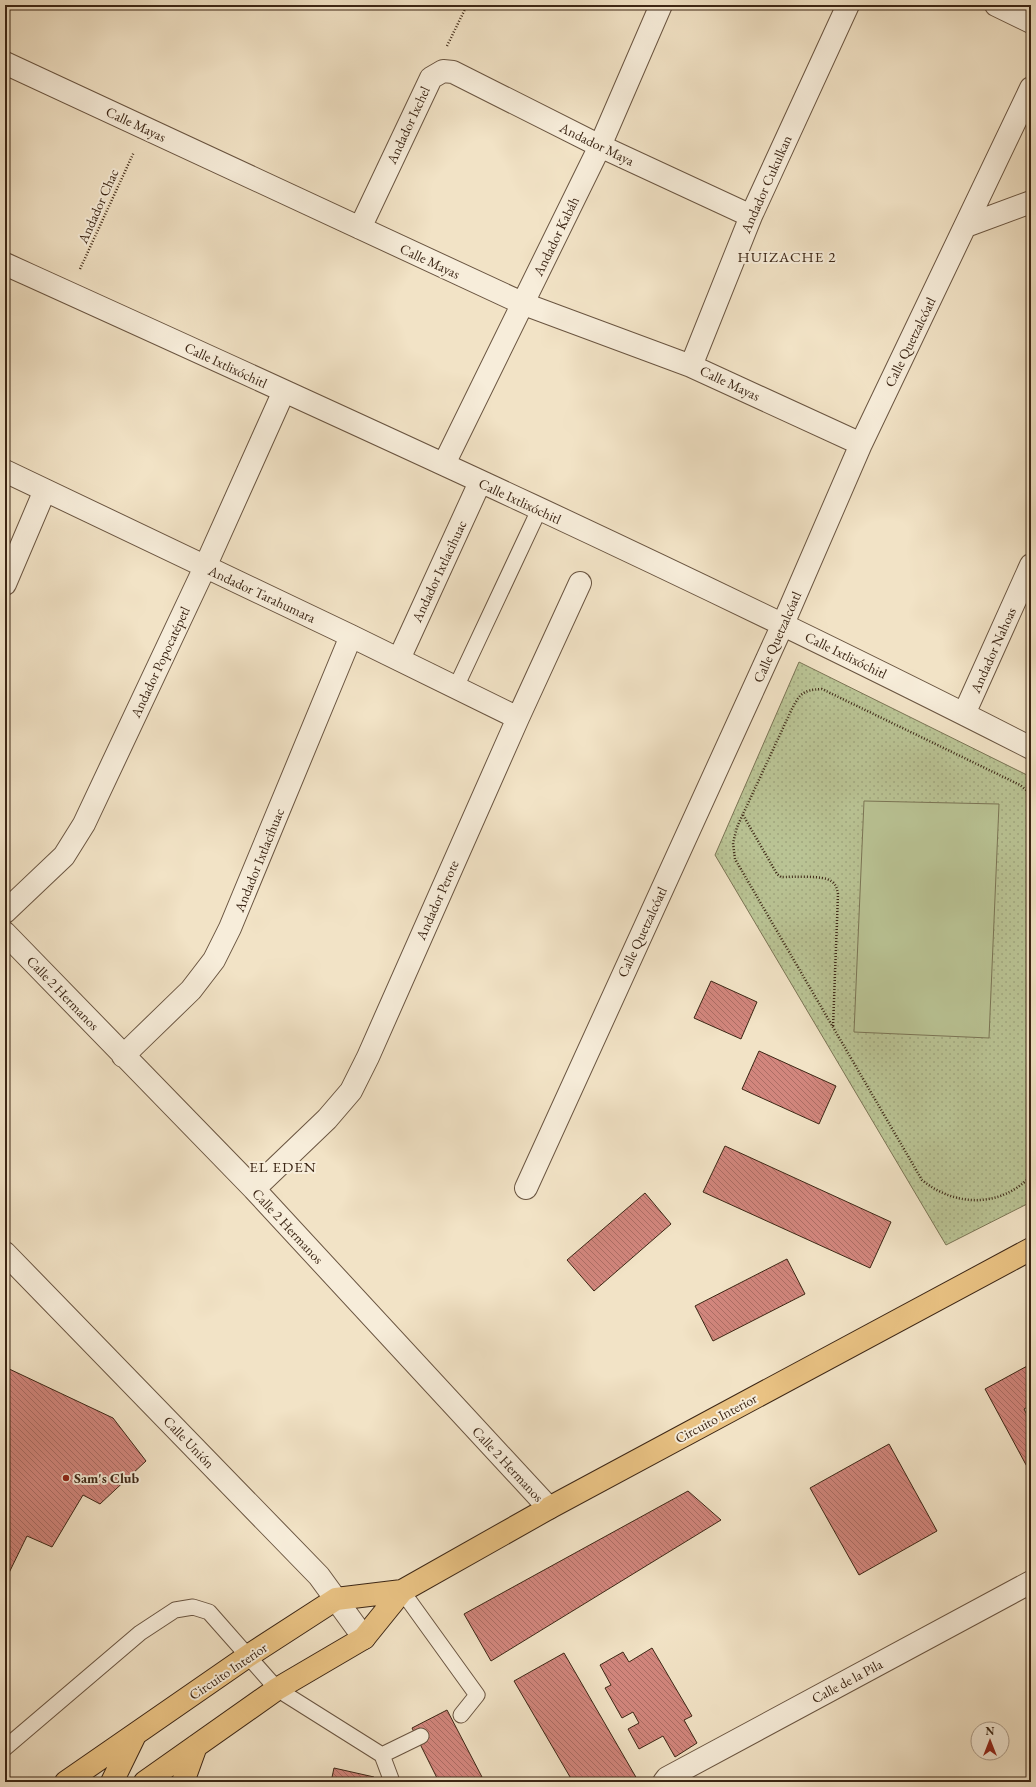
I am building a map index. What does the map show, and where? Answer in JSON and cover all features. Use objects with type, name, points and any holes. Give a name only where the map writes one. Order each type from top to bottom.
[{"type":"main road","name":"Circuito Interior","points":[[146,1782],[277,1689],[364,1638],[402,1591],[549,1508],[1031,1249]]},
{"type":"main road","name":"Circuito Interior","points":[[66,1782],[248,1656],[336,1599],[402,1591]]},
{"type":"main road","points":[[112,1782],[136,1734]]},
{"type":"main road","points":[[183,1782],[196,1746]]},
{"type":"street","name":"Andador Kabáh","points":[[444,464],[524,304],[600,146],[661,5]]},
{"type":"street","name":"Andador Cukulkan","points":[[691,366],[751,216],[848,5]]},
{"type":"street","points":[[996,5],[1031,22]]},
{"type":"street","name":"Calle Mayas","points":[[5,63],[524,304],[691,366],[861,444]]},
{"type":"street","name":"Andador Maya","points":[[443,71],[453,72],[600,146],[751,216]]},
{"type":"street","name":"Andador Ixchel","points":[[360,228],[431,78],[443,71]]},
{"type":"street","name":"Calle Quetzalcóatl","points":[[526,1188],[783,624],[861,444],[1031,88]]},
{"type":"street","points":[[966,226],[1031,202]]},
{"type":"street","name":"Calle Ixtlixóchitl","points":[[5,264],[444,464],[783,624],[1031,748]]},
{"type":"street","name":"Andador Popocatépetl","points":[[5,912],[64,856],[84,824],[205,567],[284,391]]},
{"type":"street","name":"Andador Tarahumara","points":[[5,471],[399,659],[518,718]]},
{"type":"street","name":"Andador Ixtlacihuac","points":[[399,659],[480,482]]},
{"type":"street","points":[[5,584],[45,490]]},
{"type":"street","name":"Andador Nahoas","points":[[964,714],[1031,565]]},
{"type":"street","name":"Andador Perote","points":[[254,1188],[327,1119],[351,1091],[368,1057],[518,718],[580,583]]},
{"type":"street","name":"Andador Ixtlacihuac","points":[[123,1056],[191,990],[214,960],[230,928],[351,636]]},
{"type":"street","name":"Calle 2 Hermanos","points":[[5,933],[123,1056],[254,1188],[549,1508]]},
{"type":"street","name":"Calle Unión","points":[[5,1253],[319,1576],[364,1638]]},
{"type":"street","name":"Calle de la Pila","points":[[664,1782],[667,1778],[1031,1582]]},
{"type":"lane","points":[[456,687],[539,510]]},
{"type":"lane","points":[[402,1591],[477,1695],[461,1715]]},
{"type":"lane","points":[[5,1748],[140,1633],[175,1610],[193,1607],[209,1612],[277,1689],[382,1755],[391,1778],[390,1782]]},
{"type":"lane","points":[[382,1755],[422,1736]]},
{"type":"path","points":[[443,71],[447,47],[467,5]]},
{"type":"path","name":"Andador Chac","points":[[70,293],[145,128]]},
{"type":"path","points":[[1031,794],[1020,785],[822,689],[809,689],[798,696],[743,814],[733,843],[735,859],[922,1180],[931,1188],[946,1195],[978,1201],[1008,1193],[1031,1176]]},
{"type":"path","points":[[743,814],[777,874],[781,877],[822,878],[831,880],[837,887],[833,1028]]},
{"type":"green space","points":[[799,662],[1031,777],[1031,1202],[946,1245],[715,855]]},
{"type":"green space","points":[[864,801],[999,804],[989,1038],[854,1032]]},
{"type":"building","points":[[711,981],[757,1002],[741,1039],[694,1018]]},
{"type":"building","points":[[759,1051],[836,1086],[819,1124],[742,1089]]},
{"type":"building","points":[[725,1146],[891,1222],[870,1268],[703,1192]]},
{"type":"building","points":[[645,1193],[671,1224],[594,1291],[567,1260]]},
{"type":"building","points":[[787,1259],[805,1294],[713,1341],[695,1306]]},
{"type":"building","points":[[1029,1365],[1031,1368],[1031,1405],[1024,1409],[1031,1423],[1031,1474],[985,1389]]},
{"type":"building","name":"Sam's Club","points":[[5,1367],[113,1418],[146,1461],[100,1504],[83,1495],[52,1547],[27,1536],[5,1581]]},
{"type":"building","points":[[889,1444],[937,1531],[859,1575],[810,1488]]},
{"type":"building","points":[[688,1491],[721,1520],[491,1661],[464,1614]]},
{"type":"building","points":[[652,1648],[692,1716],[684,1720],[697,1743],[675,1757],[663,1736],[639,1749],[628,1729],[639,1723],[633,1712],[622,1718],[605,1688],[611,1685],[600,1665],[623,1652],[629,1662]]},
{"type":"building","points":[[564,1653],[637,1779],[633,1782],[573,1782],[514,1681]]},
{"type":"building","points":[[447,1710],[482,1777],[472,1782],[439,1782],[412,1728]]},
{"type":"building","points":[[334,1768],[374,1777],[373,1782],[331,1782]]},
{"type":"place","name":"Sam's Club","points":[[66,1478]]},
{"type":"district","name":"HUIZACHE 2","points":[[787,256]]},
{"type":"district","name":"EL EDEN","points":[[283,1166]]}]
